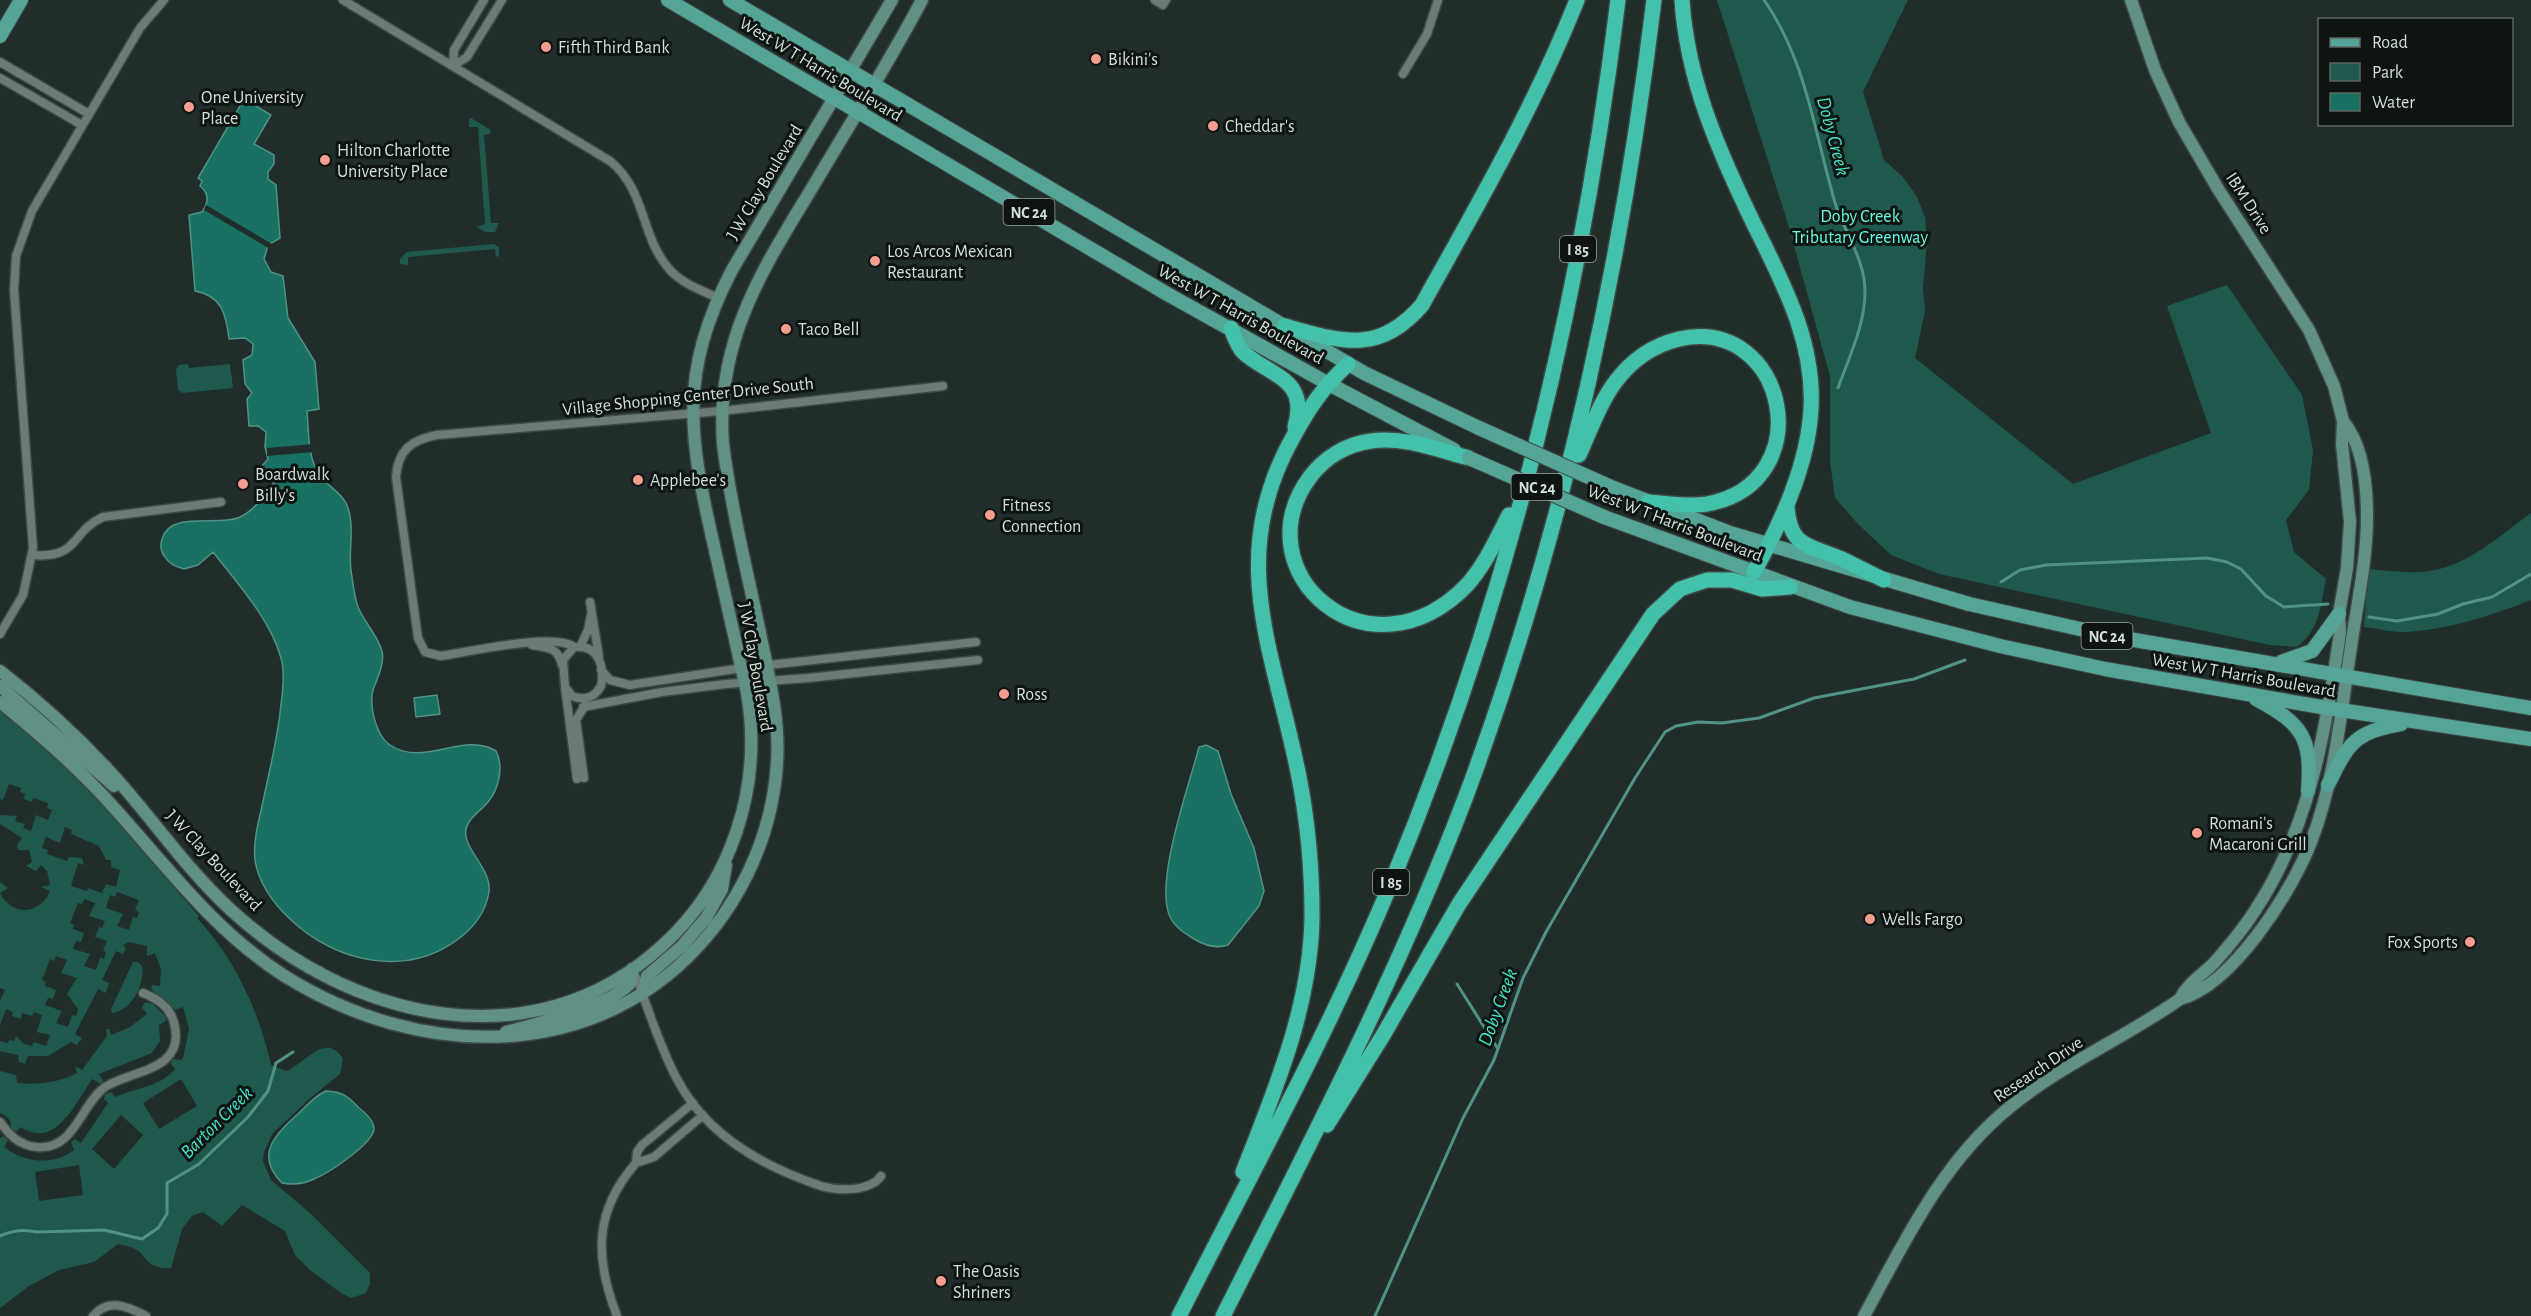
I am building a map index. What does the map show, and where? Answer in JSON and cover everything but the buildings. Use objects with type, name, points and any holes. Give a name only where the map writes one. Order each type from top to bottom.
[{"type":"highway","points":[[1286,326],[1331,339],[1360,341],[1387,334],[1409,319],[1422,305],[1543,78],[1577,0]]},
{"type":"highway","name":"I 85","points":[[1179,1316],[1332,1018],[1392,880],[1453,720],[1479,643],[1521,494],[1555,360],[1587,205],[1618,0]]},
{"type":"highway","name":"I 85","points":[[1223,1316],[1391,974],[1465,798],[1535,593],[1567,479],[1618,246],[1638,122],[1654,0]]},
{"type":"highway","points":[[1682,0],[1690,59],[1707,122],[1781,279],[1806,347],[1811,386],[1811,410],[1801,461],[1787,502],[1754,572]]},
{"type":"highway","points":[[1231,328],[1242,352],[1279,374],[1296,392],[1299,412],[1289,444]]},
{"type":"highway","points":[[1567,479],[1609,392],[1640,357],[1654,347],[1685,338],[1717,339],[1733,345],[1756,362],[1771,383],[1776,397],[1779,429],[1770,461],[1762,474],[1750,486],[1722,500],[1692,505],[1648,502]]},
{"type":"highway","points":[[1212,1251],[1283,1065],[1303,994],[1309,959],[1311,882],[1305,813],[1264,624],[1257,566],[1257,539],[1267,492],[1289,444],[1315,397],[1348,364]]},
{"type":"highway","points":[[1469,458],[1390,440],[1356,444],[1327,459],[1301,492],[1292,521],[1295,558],[1314,593],[1335,612],[1364,624],[1396,625],[1425,616],[1452,598],[1468,583],[1482,565],[1521,494]]},
{"type":"highway","points":[[1787,502],[1789,527],[1804,546],[1840,559],[1884,580]]},
{"type":"highway","points":[[1286,1191],[1382,1037],[1459,904],[1653,614],[1680,589],[1707,580],[1732,580],[1762,589],[1790,587]]},
{"type":"main road","points":[[0,36],[21,0]]},
{"type":"main road","name":"West W T Harris Boulevard","points":[[668,0],[835,100],[1327,383],[1469,458],[1604,517],[1790,587],[1850,607],[2000,646],[2105,669],[2342,711],[2531,739]]},
{"type":"main road","name":"West W T Harris Boulevard","points":[[730,0],[851,69],[1348,364],[1479,428],[1648,502],[1769,544],[1969,604],[2100,634],[2531,708]]},
{"type":"main road","points":[[2277,663],[2312,651],[2339,614]]},
{"type":"main road","points":[[2246,694],[2279,711],[2300,729],[2308,750],[2308,791]]},
{"type":"main road","points":[[2328,785],[2346,750],[2361,735],[2371,730],[2415,722]]},
{"type":"street","points":[[0,634],[23,595],[32,555],[33,533],[15,307],[14,270],[20,241],[32,211],[140,28],[164,0]]},
{"type":"street","points":[[343,0],[614,164],[635,190],[657,252],[666,265],[686,283],[718,298]]},
{"type":"street","points":[[453,66],[454,50],[484,0]]},
{"type":"street","points":[[453,66],[467,57],[502,0]]},
{"type":"street","name":"J W Clay Boulevard","points":[[0,671],[72,733],[141,807],[210,888],[259,934],[308,967],[376,998],[449,1016],[506,1016],[573,1000],[632,969],[658,950],[686,921],[710,889],[725,861],[742,818],[751,765],[750,713],[742,668],[699,481],[693,413],[700,350],[718,298],[892,0]]},
{"type":"street","name":"J W Clay Boulevard","points":[[0,702],[40,735],[88,780],[210,918],[265,963],[297,984],[366,1015],[421,1030],[491,1038],[522,1036],[569,1027],[603,1015],[643,994],[678,966],[717,924],[740,888],[758,852],[771,806],[777,764],[776,722],[770,681],[725,463],[721,411],[732,343],[755,283],[858,113],[922,0]]},
{"type":"street","points":[[1403,74],[1427,34],[1438,0]]},
{"type":"street","name":"IBM Drive","points":[[2131,0],[2145,45],[2172,106],[2213,182],[2316,343],[2334,386],[2343,421],[2342,444],[2350,522],[2347,568],[2339,614],[2342,711]]},
{"type":"street","points":[[0,62],[89,114]]},
{"type":"street","points":[[0,78],[82,126]]},
{"type":"street","name":"Village Shopping Center Drive South","points":[[529,644],[441,656],[425,652],[420,646],[396,477],[397,463],[402,451],[412,442],[437,435],[721,411],[943,386]]},
{"type":"street","name":"IBM Drive","points":[[2327,708],[2340,676],[2363,568],[2367,515],[2366,486],[2358,453],[2351,433],[2343,421]]},
{"type":"street","points":[[32,555],[49,556],[63,552],[93,523],[103,517],[221,502]]},
{"type":"street","points":[[562,666],[565,656],[577,647],[588,630],[591,614],[590,602]]},
{"type":"street","points":[[529,644],[550,647],[559,654],[581,778],[576,720],[583,707],[601,686],[594,619],[591,614]]},
{"type":"street","points":[[529,644],[550,640],[569,643],[593,651],[599,660]]},
{"type":"street","points":[[601,670],[610,680],[630,686],[767,664],[976,642]]},
{"type":"street","points":[[583,707],[662,692],[744,681],[770,681],[978,660]]},
{"type":"street","points":[[0,686],[141,807]]},
{"type":"street","points":[[565,687],[568,692],[579,699],[593,696]]},
{"type":"street","name":"Research Drive","points":[[2180,999],[2186,988],[2232,942],[2270,889],[2294,841],[2318,764],[2327,708]]},
{"type":"street","name":"Research Drive","points":[[1864,1316],[1932,1194],[1984,1129],[2036,1087],[2180,999],[2196,993],[2222,972],[2268,920],[2300,867],[2328,785],[2342,711]]},
{"type":"street","points":[[643,994],[647,976],[682,946],[711,909],[724,882],[725,861]]},
{"type":"street","points":[[632,969],[675,1076],[703,1115],[755,1158],[798,1179],[841,1189],[870,1184],[882,1176]]},
{"type":"street","points":[[491,1038],[574,1012],[622,991],[630,984],[632,969]]},
{"type":"street","points":[[0,1122],[14,1138],[26,1145],[40,1147],[52,1145],[72,1131],[104,1088],[161,1064],[174,1046],[175,1025],[164,1005],[143,993]]},
{"type":"street","points":[[617,1316],[603,1275],[603,1229],[611,1199],[636,1163],[642,1145],[693,1103]]},
{"type":"street","points":[[636,1163],[654,1157],[703,1115]]},
{"type":"street","points":[[93,1316],[102,1307],[113,1304],[146,1316]]},
{"type":"green space","name":"Doby Creek Tributary Greenway","points":[[1717,0],[1908,0],[1863,92],[1884,160],[1902,176],[1916,195],[1925,217],[1927,241],[1923,288],[1925,311],[1915,358],[2073,484],[2211,433],[2167,306],[2227,285],[2302,395],[2313,450],[2309,490],[2286,520],[2294,552],[2326,579],[2315,625],[2297,647],[2270,645],[1939,574],[1891,555],[1857,523],[1835,498],[1830,461],[1830,376],[1788,224]]},
{"type":"green space","points":[[471,118],[491,130],[490,134],[484,135],[491,223],[499,223],[495,232],[485,232],[477,227],[485,224],[478,127],[469,127]]},
{"type":"green space","points":[[494,244],[499,247],[499,257],[496,256],[495,249],[408,257],[408,265],[400,264],[400,259],[407,252]]},
{"type":"green space","points":[[188,364],[189,368],[230,364],[233,388],[182,393],[178,390],[176,369],[179,365]]},
{"type":"green space","points":[[2531,513],[2531,600],[2484,617],[2434,629],[2401,632],[2364,627],[2368,569],[2422,572],[2451,565],[2487,546]]},
{"type":"green space","points":[[0,708],[88,789],[199,916],[197,918],[223,951],[244,987],[260,1025],[271,1065],[286,1071],[323,1048],[336,1051],[343,1059],[340,1074],[272,1134],[264,1152],[263,1161],[271,1180],[311,1214],[370,1273],[370,1284],[366,1293],[351,1298],[341,1293],[310,1270],[295,1255],[285,1231],[242,1205],[222,1226],[203,1212],[192,1216],[182,1229],[171,1268],[151,1264],[138,1251],[118,1244],[94,1262],[59,1270],[29,1286],[0,1308],[0,1138],[3,1136],[8,1140],[4,1147],[29,1159],[48,1160],[66,1155],[74,1150],[71,1142],[75,1139],[81,1143],[108,1103],[104,1099],[105,1094],[111,1092],[115,1097],[147,1086],[162,1080],[175,1069],[171,1064],[172,1059],[181,1060],[183,1058],[189,1029],[183,1007],[174,1010],[151,989],[152,985],[160,986],[161,969],[155,953],[147,956],[147,946],[129,942],[123,945],[126,949],[123,954],[116,951],[102,980],[109,983],[106,993],[98,989],[75,1034],[82,1038],[77,1045],[71,1042],[48,1056],[28,1056],[25,1064],[19,1062],[18,1055],[0,1051],[0,1041],[8,1043],[9,1040],[14,1041],[16,1036],[24,1044],[32,1046],[34,1042],[46,1046],[50,1035],[37,1032],[42,1015],[34,1012],[32,1016],[22,1013],[21,1019],[12,1016],[13,1012],[6,1009],[0,1025],[0,1001],[5,990],[0,988],[0,893],[11,906],[25,910],[33,909],[40,905],[50,891],[41,887],[50,885],[47,871],[41,865],[36,871],[26,866],[32,862],[29,850],[18,850],[17,845],[22,838],[0,824],[0,815],[17,816],[15,821],[25,824],[23,828],[31,831],[36,815],[48,820],[52,810],[47,808],[48,803],[33,798],[32,802],[24,799],[25,794],[20,792],[21,788],[9,784],[3,800],[0,799]],"holes":[[[65,827],[72,830],[71,834],[99,846],[106,860],[111,860],[111,867],[120,870],[116,887],[106,884],[102,893],[71,886],[78,863],[84,865],[82,858],[69,857],[67,861],[47,854],[48,850],[42,848],[46,837],[60,843]],[[117,892],[139,900],[135,910],[139,912],[137,918],[133,917],[129,930],[117,926],[123,914],[106,908],[110,895],[115,897]],[[84,899],[95,903],[89,916],[105,921],[102,928],[99,927],[95,937],[107,941],[103,950],[106,952],[104,959],[100,958],[96,970],[84,966],[90,954],[73,949],[76,941],[81,942],[84,933],[73,929],[74,925],[70,923],[78,903],[82,904]],[[56,956],[67,960],[61,973],[77,978],[67,994],[78,1009],[76,1016],[72,1015],[68,1027],[56,1023],[62,1011],[45,1005],[48,998],[53,999],[56,990],[45,986],[46,982],[42,980],[50,959],[54,961]],[[181,1079],[197,1106],[159,1129],[143,1103]],[[121,1115],[143,1135],[114,1169],[92,1149]],[[79,1165],[83,1195],[39,1201],[35,1172]]]},
{"type":"green space","points":[[0,882],[8,888],[0,893]]},
{"type":"green space","points":[[133,962],[138,962],[142,966],[139,989],[126,1007],[112,1013],[111,1009]]},
{"type":"green space","points":[[145,1002],[153,1004],[166,1017],[166,1021],[159,1025],[160,1041],[152,1053],[99,1074],[103,1081],[101,1084],[92,1079],[72,1110],[54,1128],[44,1133],[33,1133],[21,1127],[16,1132],[11,1129],[9,1119],[0,1113],[0,1071],[16,1075],[17,1083],[25,1084],[55,1081],[77,1073],[75,1066],[82,1070],[107,1036],[106,1029],[109,1029],[111,1035],[130,1027],[147,1014],[142,1008]]},
{"type":"water","points":[[244,99],[271,115],[254,144],[274,155],[274,164],[268,172],[268,179],[276,185],[280,238],[268,245],[264,259],[271,272],[283,276],[288,318],[315,362],[319,409],[307,411],[311,454],[321,477],[344,499],[351,519],[350,563],[358,607],[380,645],[383,656],[372,697],[377,728],[385,741],[403,751],[416,753],[457,746],[483,746],[496,751],[500,763],[499,777],[492,797],[470,821],[466,829],[468,844],[489,883],[489,892],[483,911],[471,928],[461,937],[440,950],[418,958],[395,961],[372,960],[350,955],[328,946],[289,918],[267,892],[259,876],[255,860],[255,846],[280,717],[283,681],[281,658],[261,616],[213,552],[198,565],[184,569],[169,562],[161,548],[162,539],[167,530],[175,524],[233,519],[242,516],[257,504],[277,479],[262,466],[268,459],[265,447],[266,432],[258,426],[249,426],[247,399],[252,393],[245,384],[243,360],[252,355],[253,344],[245,338],[229,339],[224,314],[217,302],[204,293],[195,291],[189,215],[202,212],[207,198],[200,186],[202,181],[198,178]]},
{"type":"water","points":[[437,695],[440,714],[416,717],[414,698]]},
{"type":"water","points":[[1206,745],[1218,751],[1231,794],[1254,848],[1264,891],[1259,906],[1228,945],[1219,947],[1202,943],[1180,930],[1170,917],[1166,901],[1166,881],[1181,809],[1199,747]]},
{"type":"water","points":[[326,1091],[344,1095],[366,1114],[374,1126],[372,1135],[348,1158],[320,1176],[302,1183],[282,1183],[269,1163],[272,1144],[291,1120],[315,1097]]},
{"type":"pier","points":[[206,205],[272,244],[270,249],[204,210]]},
{"type":"pier","points":[[314,444],[314,452],[267,456],[267,448]]},
{"type":"waterway","name":"Doby Creek","points":[[1764,0],[1779,23],[1800,74],[1836,206],[1862,269],[1865,292],[1862,317],[1856,341],[1838,388]]},
{"type":"waterway","points":[[2001,582],[2020,570],[2046,565],[2207,558],[2227,562],[2241,569],[2266,596],[2284,607],[2328,604]]},
{"type":"waterway","points":[[2369,617],[2397,621],[2438,614],[2463,604],[2492,597],[2531,574]]},
{"type":"waterway","name":"Doby Creek","points":[[1375,1316],[1463,1118],[1494,1060],[1523,978],[1546,932],[1635,778],[1665,732],[1676,726],[1698,722],[1722,723],[1759,718],[1814,698],[1914,679],[1965,660]]},
{"type":"waterway","points":[[1457,984],[1498,1049]]},
{"type":"waterway","name":"Barton Creek","points":[[0,1236],[23,1231],[104,1230],[142,1239],[158,1228],[167,1214],[167,1183],[199,1164],[248,1117],[268,1091],[276,1063],[293,1052]]},
{"type":"place","name":"Fifth Third Bank","points":[[546,47]]},
{"type":"place","name":"Bikini's","points":[[1096,59]]},
{"type":"place","name":"One University Place","points":[[189,107]]},
{"type":"place","name":"Cheddar's","points":[[1213,126]]},
{"type":"place","name":"Hilton Charlotte University Place","points":[[325,160]]},
{"type":"place","name":"Los Arcos Mexican Restaurant","points":[[875,261]]},
{"type":"place","name":"Taco Bell","points":[[786,329]]},
{"type":"place","name":"Applebee's","points":[[638,480]]},
{"type":"place","name":"Boardwalk Billy's","points":[[243,484]]},
{"type":"place","name":"Fitness Connection","points":[[990,515]]},
{"type":"place","name":"Ross","points":[[1004,694]]},
{"type":"place","name":"Romani's Macaroni Grill","points":[[2197,833]]},
{"type":"place","name":"Wells Fargo","points":[[1870,919]]},
{"type":"place","name":"Fox Sports","points":[[2470,942]]},
{"type":"place","name":"The Oasis Shriners","points":[[941,1281]]}]
